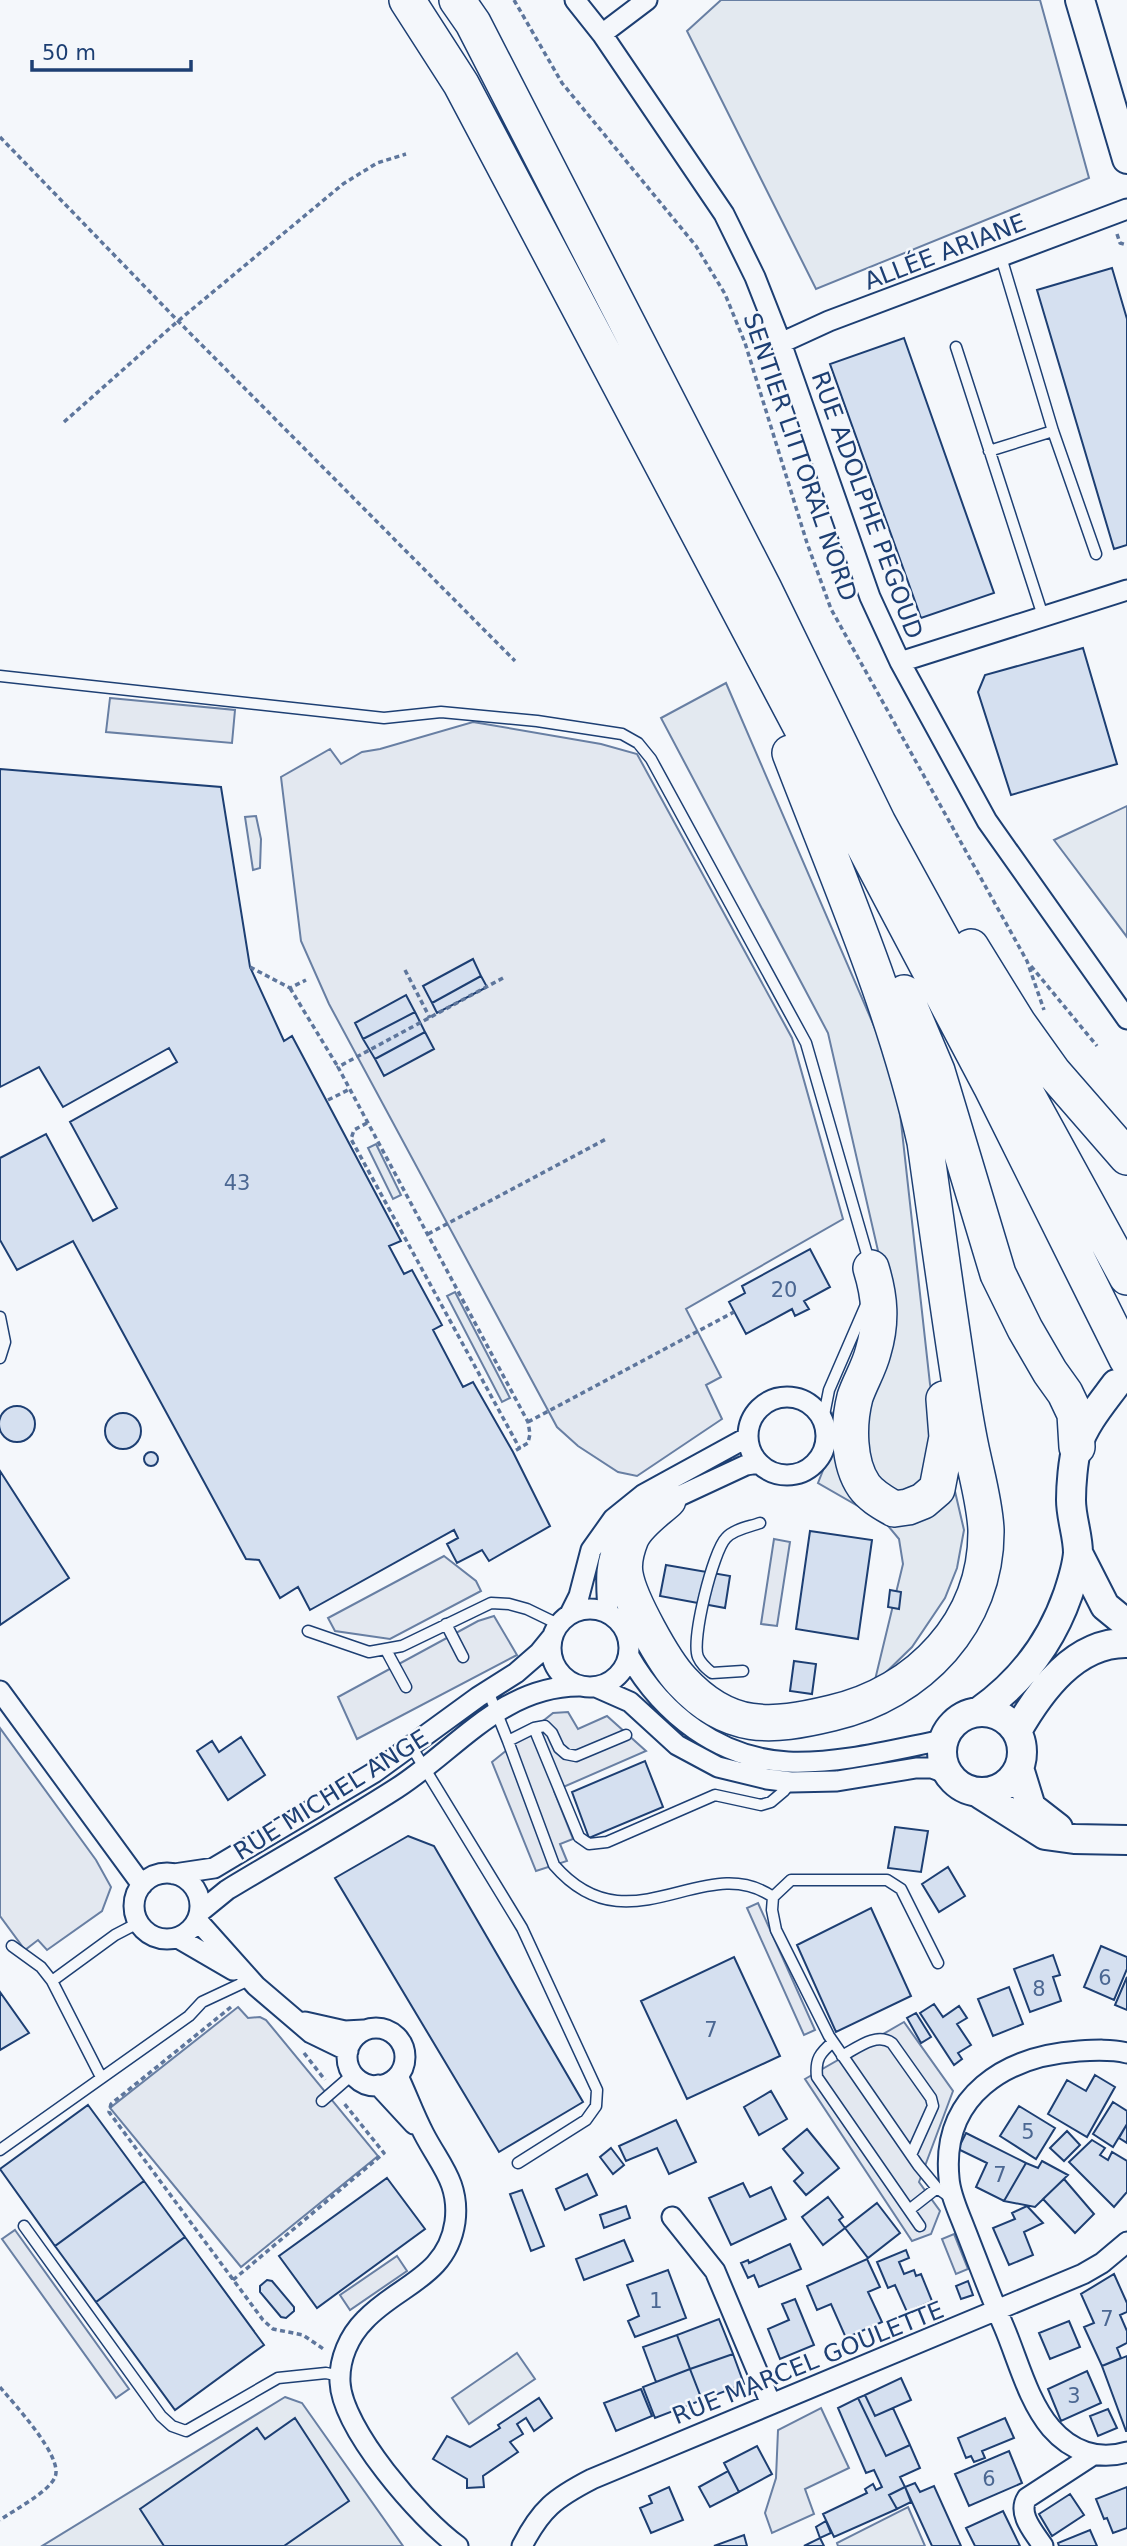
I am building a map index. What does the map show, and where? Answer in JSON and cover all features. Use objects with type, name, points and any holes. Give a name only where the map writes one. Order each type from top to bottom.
[{"type":"highway","points":[[407,0],[461,84],[990,1086],[1120,1361]]},
{"type":"highway","points":[[457,0],[473,23],[764,589],[878,823],[1127,1277]]},
{"type":"highway","points":[[714,563],[722,606],[738,651],[846,859],[925,1041],[941,1084],[999,1274],[1025,1329],[1075,1414],[1077,1447]]},
{"type":"highway","points":[[764,589],[819,674],[953,918],[1018,1023],[1053,1072],[1127,1157]]},
{"type":"highway","points":[[668,1500],[632,1535],[626,1554],[625,1573],[637,1607],[675,1674],[708,1705],[721,1713],[747,1722],[768,1723],[815,1717],[861,1707],[888,1694],[913,1678],[955,1632],[972,1601],[980,1577],[986,1528],[966,1426],[925,1142],[907,1065],[888,1008],[790,753]]},
{"type":"highway","points":[[871,1268],[879,1295],[880,1310],[873,1352],[855,1398],[850,1435],[855,1466],[864,1487],[894,1509],[923,1501],[937,1489],[947,1437],[941,1366],[946,1298]]},
{"type":"main road","points":[[1080,0],[1127,159]]},
{"type":"main road","points":[[1120,1361],[1077,1447],[1071,1500],[1078,1553],[1072,1583],[1061,1615],[1044,1647],[1003,1695],[980,1711],[964,1715],[950,1725],[943,1740],[941,1758],[948,1774],[960,1786],[977,1792],[1045,1835],[1074,1839],[1127,1839]]},
{"type":"main road","points":[[1078,1553],[1105,1606],[1127,1624]]},
{"type":"main road","points":[[1017,1731],[1029,1709],[1074,1660],[1100,1646],[1127,1643]]},
{"type":"main road","points":[[977,1792],[1002,1787],[1012,1779],[1022,1756],[1017,1731],[1007,1720],[994,1713],[980,1711]]},
{"type":"main road","points":[[1019,1768],[1031,1807],[1074,1839]]},
{"type":"street","name":"RUE ADOLPHE PEGOUD","points":[[575,0],[724,214],[755,277],[870,597],[900,662],[987,821],[1127,1019]]},
{"type":"street","points":[[601,34],[647,0]]},
{"type":"street","name":"ALLÉE ARIANE","points":[[781,344],[829,321],[1127,209]]},
{"type":"street","points":[[900,662],[1127,590]]},
{"type":"street","points":[[789,1397],[803,1400],[815,1408],[823,1420],[827,1439],[821,1457],[808,1470],[790,1476],[772,1472],[759,1463],[751,1451],[748,1437],[750,1424],[756,1413],[771,1401],[789,1397]]},
{"type":"street","points":[[748,1437],[644,1494],[613,1519],[591,1550],[579,1596],[560,1625],[553,1661],[568,1681],[630,1702],[677,1745],[718,1767],[791,1782],[837,1781],[916,1768],[932,1768],[948,1774]]},
{"type":"street","points":[[608,1612],[606,1568],[610,1551],[621,1533],[668,1500],[747,1465],[759,1463]]},
{"type":"street","points":[[560,1625],[582,1609],[596,1608],[608,1612],[626,1631],[630,1643],[629,1656],[618,1677],[608,1684],[587,1687]]},
{"type":"street","name":"RUE MICHEL ANGE","points":[[174,1874],[214,1868],[375,1772],[516,1673],[539,1653],[560,1625]]},
{"type":"street","points":[[629,1656],[655,1693],[684,1724],[710,1740],[740,1753],[787,1762],[840,1759],[943,1740]]},
{"type":"street","name":"RUE MICHEL ANGE","points":[[199,1916],[227,1890],[425,1770],[496,1711],[524,1696],[556,1686],[587,1687]]},
{"type":"street","points":[[0,1691],[142,1885]]},
{"type":"street","points":[[174,1874],[186,1879],[195,1888],[200,1900],[199,1916],[186,1934],[167,1940],[156,1937],[138,1923],[134,1903],[142,1885],[156,1875],[174,1874]]},
{"type":"street","points":[[199,1916],[252,1983]]},
{"type":"street","points":[[178,1938],[252,1983],[311,2034],[348,2052]]},
{"type":"street","points":[[297,2020],[345,2031],[383,2028],[400,2039],[405,2058],[398,2076],[385,2084],[364,2083],[349,2067],[348,2052],[351,2043],[364,2030]]},
{"type":"street","points":[[1127,2053],[1088,2051],[1044,2055],[1012,2067],[980,2088],[963,2109],[951,2135],[948,2165],[954,2200],[1038,2407],[1051,2428],[1080,2451],[1093,2455],[1115,2456],[1127,2452]]},
{"type":"street","points":[[398,2076],[424,2135],[447,2171],[455,2199],[455,2221],[450,2244],[432,2270],[367,2317],[356,2330],[341,2368],[347,2412],[360,2434],[393,2481],[434,2527],[458,2546]]},
{"type":"street","points":[[378,2085],[424,2135]]},
{"type":"street","points":[[672,2217],[715,2271],[771,2404]]},
{"type":"street","name":"RUE MARCEL GOULETTE","points":[[522,2546],[536,2520],[568,2492],[592,2479],[1083,2274],[1102,2263],[1127,2242]]},
{"type":"street","points":[[1043,2546],[1024,2514],[1023,2505],[1027,2498],[1093,2455]]},
{"type":"lane","points":[[1001,257],[1053,431],[1096,554]]},
{"type":"lane","points":[[956,346],[1043,616]]},
{"type":"lane","points":[[989,450],[1053,431]]},
{"type":"lane","points":[[0,676],[384,718],[441,712],[537,721],[622,734],[638,743],[651,759],[806,1043],[871,1268],[872,1287],[829,1390],[823,1420]]},
{"type":"lane","points":[[0,1318],[5,1342],[0,1358]]},
{"type":"lane","points":[[743,1671],[712,1673],[697,1656],[696,1643],[710,1572],[719,1547],[728,1535],[760,1523]]},
{"type":"lane","points":[[308,1631],[369,1652],[386,1650],[402,1646],[491,1602],[527,1609],[560,1625]]},
{"type":"lane","points":[[446,1624],[463,1657]]},
{"type":"lane","points":[[386,1650],[407,1687]]},
{"type":"lane","points":[[488,1691],[554,1865],[584,1893],[608,1901],[634,1902],[727,1883],[761,1889],[774,1897]]},
{"type":"lane","points":[[508,1741],[534,1728],[545,1726],[552,1733],[559,1748],[566,1754],[576,1756],[626,1735]]},
{"type":"lane","points":[[534,1728],[579,1837],[589,1844],[607,1842],[715,1795],[761,1805],[771,1802],[791,1782]]},
{"type":"lane","points":[[411,1746],[523,1928],[597,2090],[596,2106],[586,2120],[518,2163]]},
{"type":"lane","points":[[938,1964],[901,1889],[887,1880],[791,1880],[774,1897],[772,1910],[776,1930],[833,2042],[911,2155],[937,2188],[954,2200]]},
{"type":"lane","points":[[52,1981],[115,1935],[138,1923]]},
{"type":"lane","points":[[12,1946],[41,1967],[52,1981],[101,2077]]},
{"type":"lane","points":[[0,2150],[190,2016],[202,2002],[252,1983]]},
{"type":"lane","points":[[842,2056],[875,2039],[886,2039],[892,2043],[931,2098],[933,2106],[911,2155]]},
{"type":"lane","points":[[833,2042],[819,2055],[817,2077],[920,2226]]},
{"type":"lane","points":[[322,2101],[353,2074]]},
{"type":"lane","points":[[909,2210],[937,2188]]},
{"type":"lane","points":[[24,2226],[161,2416],[172,2426],[186,2431],[278,2378],[326,2373],[341,2368]]},
{"type":"path","name":"SENTIER LITTORAL NORD","points":[[514,0],[562,83],[696,246],[725,294],[745,343],[807,543],[831,609],[1027,961],[1047,1017]]},
{"type":"path","points":[[0,137],[178,321],[515,660]]},
{"type":"path","points":[[64,422],[178,321],[343,184],[377,163],[406,154]]},
{"type":"path","points":[[1117,232],[1120,243],[1127,245]]},
{"type":"path","points":[[1027,961],[1097,1046]]},
{"type":"path","points":[[250,967],[290,988],[350,1089],[528,1422],[528,1443],[513,1452]]},
{"type":"path","points":[[405,970],[430,1018]]},
{"type":"path","points":[[338,1067],[503,978]]},
{"type":"path","points":[[290,988],[306,980]]},
{"type":"path","points":[[328,1100],[350,1089]]},
{"type":"path","points":[[367,1123],[354,1130],[351,1139],[520,1449]]},
{"type":"path","points":[[428,1234],[608,1138]]},
{"type":"path","points":[[528,1422],[734,1311]]},
{"type":"path","points":[[252,1983],[108,2108],[263,2320],[273,2329],[296,2332],[341,2368]]},
{"type":"path","points":[[233,2280],[384,2153],[301,2050]]},
{"type":"path","points":[[0,2386],[38,2434],[57,2469],[55,2478],[48,2487],[0,2520]]},
{"type":"shaded area","points":[[721,0],[1040,0],[1089,178],[816,289],[687,31]]},
{"type":"shaded area","points":[[726,683],[896,1077],[930,1384],[964,1530],[957,1568],[945,1598],[912,1647],[874,1684],[903,1564],[899,1539],[884,1521],[818,1483],[833,1445],[832,1415],[890,1303],[828,1033],[661,718]]},
{"type":"shaded area","points":[[110,698],[235,710],[232,743],[106,732]]},
{"type":"shaded area","points":[[473,722],[601,744],[637,754],[792,1038],[843,1219],[686,1309],[721,1377],[706,1385],[722,1419],[637,1476],[618,1472],[578,1446],[557,1427],[329,1004],[301,941],[281,777],[330,749],[341,764],[362,752]]},
{"type":"shaded area","points":[[1127,806],[1127,937],[1054,840]]},
{"type":"shaded area","points":[[256,816],[261,839],[260,868],[253,870],[245,817]]},
{"type":"shaded area","points":[[376,1144],[401,1195],[393,1199],[368,1148]]},
{"type":"shaded area","points":[[455,1292],[510,1398],[502,1402],[447,1296]]},
{"type":"shaded area","points":[[774,1539],[790,1542],[777,1626],[761,1624]]},
{"type":"shaded area","points":[[444,1556],[476,1581],[481,1591],[390,1639],[335,1631],[328,1618]]},
{"type":"shaded area","points":[[494,1616],[517,1655],[357,1739],[338,1697],[478,1621]]},
{"type":"shaded area","points":[[568,1712],[578,1729],[607,1716],[646,1751],[554,1791],[573,1839],[560,1844],[567,1861],[536,1871],[492,1762],[553,1713]]},
{"type":"shaded area","points":[[0,1728],[96,1860],[111,1887],[102,1911],[47,1950],[38,1940],[25,1950],[0,1916]]},
{"type":"shaded area","points":[[758,1903],[815,2030],[804,2035],[747,1908]]},
{"type":"shaded area","points":[[238,2007],[248,2018],[260,2017],[266,2020],[378,2156],[241,2267],[110,2108]]},
{"type":"shaded area","points":[[904,2022],[953,2091],[919,2182],[940,2211],[931,2234],[912,2241],[805,2079]]},
{"type":"shaded area","points":[[15,2230],[129,2389],[116,2398],[2,2239]]},
{"type":"shaded area","points":[[954,2234],[968,2269],[956,2274],[942,2239]]},
{"type":"shaded area","points":[[397,2256],[407,2271],[350,2310],[340,2295]]},
{"type":"shaded area","points":[[517,2353],[535,2379],[469,2424],[452,2398]]},
{"type":"shaded area","points":[[285,2397],[302,2403],[403,2546],[42,2546]]},
{"type":"shaded area","points":[[821,2408],[849,2468],[805,2489],[814,2514],[772,2533],[765,2513],[776,2478],[778,2430]]},
{"type":"shaded area","points":[[908,2507],[925,2546],[838,2546],[837,2543]]},
{"type":"building","points":[[1112,268],[1127,319],[1127,545],[1114,549],[1037,290]]},
{"type":"building","points":[[904,338],[994,593],[921,618],[830,364]]},
{"type":"building","points":[[1083,648],[1117,764],[1011,795],[978,692],[985,675]]},
{"type":"building","points":[[0,769],[221,787],[250,967],[284,1041],[292,1036],[401,1241],[389,1246],[404,1274],[412,1270],[442,1325],[433,1330],[463,1387],[473,1382],[513,1452],[550,1526],[489,1561],[482,1550],[457,1563],[447,1544],[458,1538],[454,1530],[310,1610],[298,1587],[280,1598],[259,1560],[246,1559],[73,1241],[17,1270],[0,1240],[0,1158],[46,1134],[93,1221],[117,1208],[70,1122],[177,1062],[169,1048],[63,1107],[39,1067],[0,1087]]},
{"type":"building","points":[[473,959],[481,976],[432,1003],[423,986]]},
{"type":"building","points":[[481,976],[487,987],[437,1013],[432,1003]]},
{"type":"building","points":[[406,995],[415,1012],[363,1039],[355,1023]]},
{"type":"building","points":[[415,1012],[425,1032],[375,1059],[363,1039]]},
{"type":"building","points":[[425,1032],[434,1049],[384,1076],[375,1059]]},
{"type":"building","points":[[810,1249],[830,1287],[804,1301],[809,1309],[795,1316],[792,1309],[746,1334],[729,1302],[745,1293],[742,1286]]},
{"type":"building","points":[[17,1406],[30,1411],[35,1424],[30,1437],[17,1442],[4,1437],[-1,1424],[4,1411]]},
{"type":"building","points":[[123,1413],[136,1418],[141,1431],[136,1444],[123,1449],[110,1444],[105,1431],[110,1418]]},
{"type":"building","points":[[151,1452],[156,1454],[156,1464],[151,1466],[146,1464],[144,1459],[146,1454]]},
{"type":"building","points":[[0,1471],[69,1578],[0,1625]]},
{"type":"building","points":[[810,1531],[872,1540],[858,1639],[796,1629]]},
{"type":"building","points":[[666,1565],[730,1576],[725,1608],[660,1596]]},
{"type":"building","points":[[890,1590],[901,1592],[899,1609],[888,1607]]},
{"type":"building","points":[[794,1661],[816,1664],[812,1694],[790,1691]]},
{"type":"building","points":[[241,1737],[265,1775],[228,1800],[197,1751],[212,1741],[219,1752]]},
{"type":"building","points":[[645,1761],[663,1807],[589,1838],[572,1792]]},
{"type":"building","points":[[895,1827],[928,1831],[921,1872],[888,1868]]},
{"type":"building","points":[[408,1836],[434,1846],[583,2102],[499,2152],[335,1878]]},
{"type":"building","points":[[948,1867],[965,1896],[939,1912],[922,1884]]},
{"type":"building","points":[[871,1908],[911,1996],[836,2032],[797,1945]]},
{"type":"building","points":[[1101,1946],[1127,1957],[1127,1969],[1114,2000],[1084,1987]]},
{"type":"building","points":[[1053,1955],[1060,1975],[1053,1977],[1061,2001],[1030,2012],[1014,1969]]},
{"type":"building","points":[[734,1957],[780,2056],[687,2099],[641,2001]]},
{"type":"building","points":[[1127,1977],[1127,2010],[1115,2005]]},
{"type":"building","points":[[1009,1987],[1023,2024],[993,2036],[978,1999]]},
{"type":"building","points":[[0,1992],[29,2033],[0,2050]]},
{"type":"building","points":[[934,2004],[943,2017],[959,2006],[967,2018],[957,2024],[971,2045],[958,2053],[962,2059],[954,2065],[920,2013]]},
{"type":"building","points":[[916,2013],[931,2037],[921,2043],[907,2018]]},
{"type":"building","points":[[1095,2075],[1115,2087],[1087,2137],[1048,2114],[1067,2080],[1086,2091]]},
{"type":"building","points":[[771,2091],[787,2119],[759,2135],[744,2107]]},
{"type":"building","points":[[1113,2102],[1127,2111],[1127,2124],[1113,2147],[1093,2134]]},
{"type":"building","points":[[88,2105],[144,2181],[55,2246],[0,2169]]},
{"type":"building","points":[[1019,2106],[1055,2128],[1036,2159],[1000,2136]]},
{"type":"building","points":[[676,2120],[696,2162],[669,2174],[657,2148],[626,2161],[619,2146]]},
{"type":"building","points":[[1127,2124],[1127,2143],[1119,2138]]},
{"type":"building","points":[[807,2129],[839,2168],[806,2195],[794,2181],[803,2173],[783,2149]]},
{"type":"building","points":[[1067,2131],[1080,2145],[1064,2161],[1050,2148]]},
{"type":"building","points":[[966,2133],[1026,2163],[1004,2201],[976,2187],[987,2163],[958,2149]]},
{"type":"building","points":[[1092,2140],[1105,2148],[1100,2155],[1108,2160],[1112,2152],[1127,2161],[1127,2192],[1114,2207],[1069,2162]]},
{"type":"building","points":[[611,2148],[624,2165],[613,2174],[600,2157]]},
{"type":"building","points":[[1042,2161],[1068,2175],[1035,2207],[1004,2201],[1026,2163],[1038,2168]]},
{"type":"building","points":[[587,2174],[597,2195],[565,2210],[556,2189]]},
{"type":"building","points":[[387,2178],[425,2229],[317,2308],[279,2256]]},
{"type":"building","points":[[1064,2179],[1094,2214],[1075,2233],[1043,2199]]},
{"type":"building","points":[[144,2181],[185,2237],[96,2302],[55,2246]]},
{"type":"building","points":[[743,2183],[750,2197],[771,2187],[786,2219],[731,2245],[709,2198]]},
{"type":"building","points":[[522,2190],[544,2246],[531,2251],[510,2194]]},
{"type":"building","points":[[828,2197],[843,2217],[839,2220],[845,2228],[823,2245],[802,2217]]},
{"type":"building","points":[[877,2203],[900,2233],[868,2258],[845,2228]]},
{"type":"building","points":[[626,2206],[630,2218],[604,2228],[600,2215]]},
{"type":"building","points":[[1027,2206],[1043,2223],[1024,2232],[1033,2255],[1009,2265],[993,2228],[1015,2219],[1012,2213]]},
{"type":"building","points":[[185,2237],[264,2345],[175,2410],[96,2302]]},
{"type":"building","points":[[624,2240],[633,2261],[584,2280],[576,2259]]},
{"type":"building","points":[[790,2244],[801,2269],[759,2287],[754,2275],[748,2278],[741,2263],[748,2260],[749,2263]]},
{"type":"building","points":[[906,2250],[909,2258],[899,2262],[904,2274],[914,2270],[916,2276],[921,2274],[932,2301],[907,2312],[895,2285],[888,2288],[877,2262]]},
{"type":"building","points":[[867,2259],[880,2287],[868,2292],[882,2322],[846,2338],[831,2304],[817,2310],[807,2286]]},
{"type":"building","points":[[668,2270],[686,2318],[635,2337],[628,2321],[639,2316],[627,2285]]},
{"type":"building","points":[[1114,2274],[1127,2303],[1127,2312],[1120,2315],[1127,2331],[1127,2343],[1117,2348],[1121,2358],[1102,2366],[1084,2327],[1094,2323],[1081,2294]]},
{"type":"building","points":[[267,2280],[272,2281],[294,2307],[294,2311],[286,2318],[281,2317],[260,2292],[260,2286]]},
{"type":"building","points":[[968,2281],[973,2295],[961,2299],[956,2286]]},
{"type":"building","points":[[795,2299],[814,2345],[780,2359],[768,2329],[789,2320],[782,2304]]},
{"type":"building","points":[[719,2319],[733,2354],[690,2369],[677,2335]]},
{"type":"building","points":[[1069,2321],[1080,2347],[1050,2359],[1039,2333]]},
{"type":"building","points":[[677,2335],[690,2369],[656,2382],[643,2347]]},
{"type":"building","points":[[733,2354],[744,2384],[702,2400],[690,2369]]},
{"type":"building","points":[[1127,2356],[1127,2431],[1126,2431],[1102,2366]]},
{"type":"building","points":[[690,2369],[702,2400],[655,2418],[643,2387]]},
{"type":"building","points":[[1087,2371],[1101,2403],[1061,2421],[1048,2389]]},
{"type":"building","points":[[901,2378],[911,2400],[875,2416],[865,2395]]},
{"type":"building","points":[[641,2389],[652,2416],[616,2431],[604,2403]]},
{"type":"building","points":[[865,2395],[875,2416],[893,2408],[910,2445],[886,2456],[858,2398]]},
{"type":"building","points":[[539,2398],[552,2418],[534,2431],[526,2418],[517,2424],[523,2434],[510,2442],[518,2452],[483,2476],[484,2487],[467,2488],[467,2479],[433,2459],[447,2436],[470,2447]]},
{"type":"building","points":[[858,2398],[886,2456],[910,2445],[920,2468],[900,2477],[905,2487],[889,2495],[897,2509],[834,2537],[823,2514],[867,2493],[865,2489],[873,2484],[876,2490],[882,2487],[874,2470],[866,2473],[838,2408]]},
{"type":"building","points":[[1108,2409],[1117,2428],[1098,2436],[1090,2416]]},
{"type":"building","points":[[295,2418],[349,2501],[284,2546],[164,2546],[140,2509],[257,2428],[265,2439]]},
{"type":"building","points":[[1005,2418],[1014,2438],[982,2451],[985,2458],[974,2462],[971,2456],[966,2458],[958,2438]]},
{"type":"building","points":[[757,2446],[772,2474],[739,2492],[724,2463]]},
{"type":"building","points":[[1009,2451],[1022,2483],[969,2506],[955,2474]]},
{"type":"building","points":[[728,2471],[739,2492],[710,2507],[699,2487]]},
{"type":"building","points":[[915,2483],[920,2492],[934,2486],[961,2546],[932,2546],[905,2487]]},
{"type":"building","points":[[669,2487],[683,2520],[651,2533],[640,2508],[652,2503],[649,2496]]},
{"type":"building","points":[[905,2487],[911,2502],[897,2509],[889,2495]]},
{"type":"building","points":[[1127,2487],[1127,2528],[1113,2533],[1096,2499]]},
{"type":"building","points":[[1070,2494],[1084,2515],[1052,2536],[1039,2514]]},
{"type":"building","points":[[1003,2511],[1020,2546],[975,2546],[966,2528]]},
{"type":"building","points":[[826,2521],[831,2533],[820,2538],[816,2527]]},
{"type":"building","points":[[1090,2530],[1097,2546],[1059,2546],[1058,2543]]},
{"type":"building","points":[[744,2535],[747,2546],[714,2546]]},
{"type":"building","points":[[820,2538],[824,2546],[804,2546]]}]
